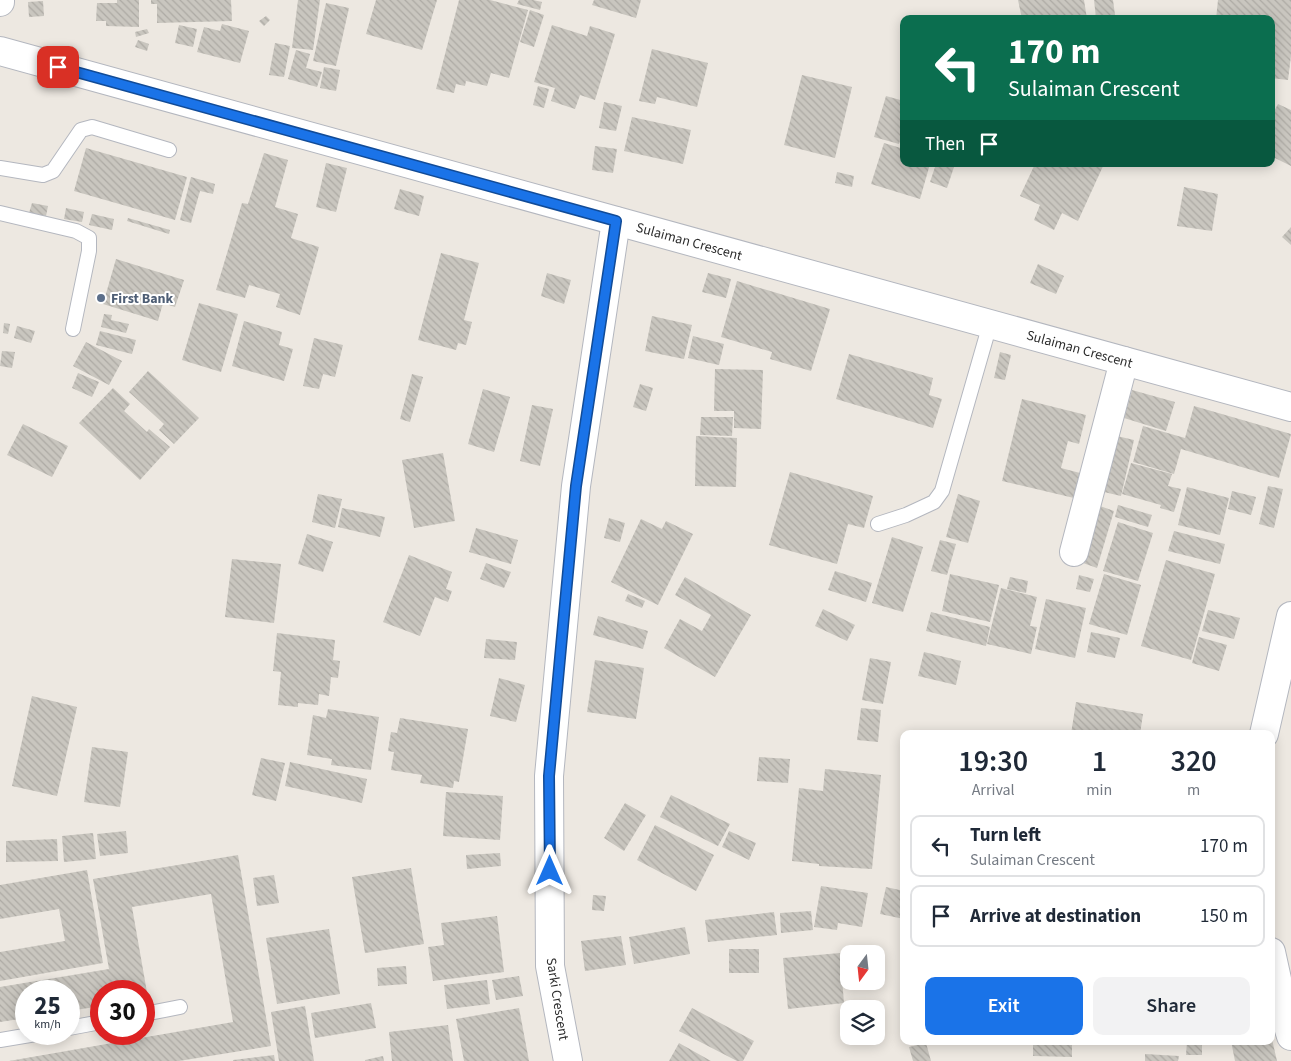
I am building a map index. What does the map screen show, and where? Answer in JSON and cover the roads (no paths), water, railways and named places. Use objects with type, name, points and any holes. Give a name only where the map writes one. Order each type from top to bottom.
[{"type":"street","name":"Sulaiman Crescent","points":[[0,51],[1291,407]]},
{"type":"street","name":"Sarki Crescent","points":[[568,1061],[550,966],[549,776],[576,486],[616,221]]},
{"type":"street","points":[[1074,552],[1124,361]]},
{"type":"street","points":[[1265,730],[1291,616]]},
{"type":"street","points":[[1275,970],[1291,1036]]},
{"type":"lane","points":[[0,168],[43,175],[53,171],[81,130],[92,128],[169,150]]},
{"type":"lane","points":[[0,213],[76,231],[89,238],[89,251],[73,329]]},
{"type":"lane","points":[[878,524],[906,515],[934,502],[942,490],[990,324]]},
{"type":"lane","points":[[155,1012],[180,1007]]},
{"type":"lane","points":[[0,1040],[15,1038]]},
{"type":"place","name":"First Bank","points":[[101,298]]}]
